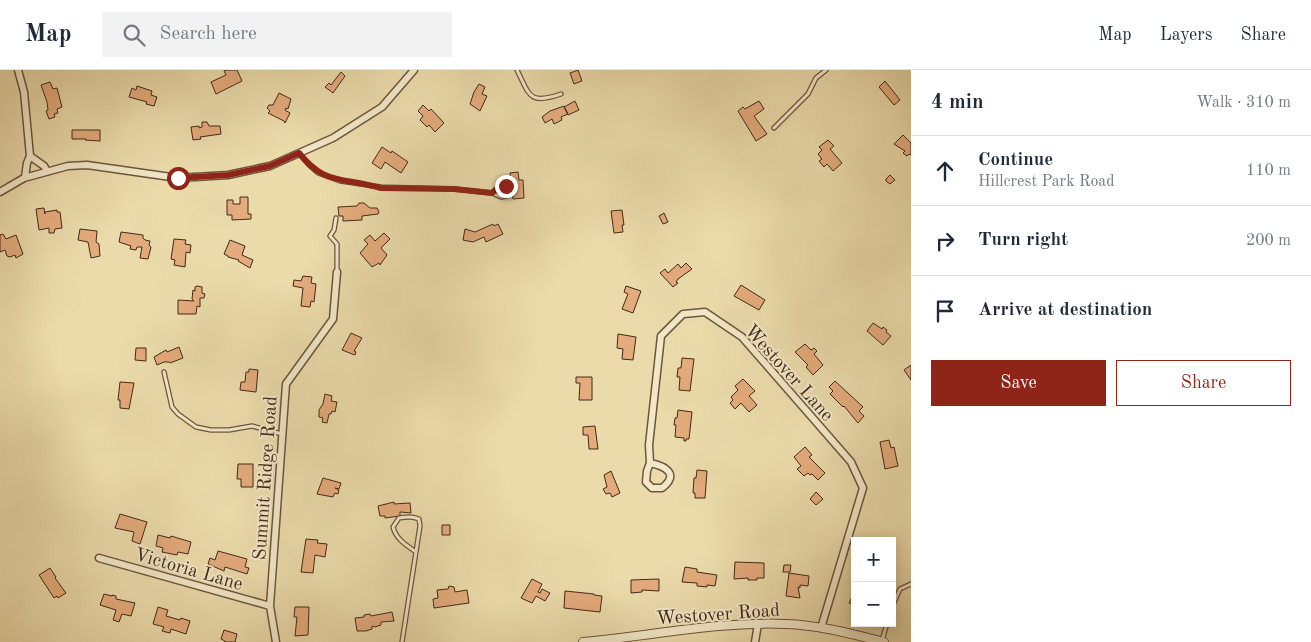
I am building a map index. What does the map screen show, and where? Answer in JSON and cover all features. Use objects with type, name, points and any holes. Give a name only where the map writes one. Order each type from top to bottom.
[{"type":"street","points":[[18,70],[24,92],[30,156],[25,177]]},
{"type":"street","points":[[0,192],[25,177],[68,166],[87,165],[178,178],[228,175],[270,166],[333,138],[382,106],[414,70]]},
{"type":"street","points":[[30,156],[44,166],[47,171]]},
{"type":"street","name":"Summit Ridge Road","points":[[276,642],[270,606],[286,384],[334,320],[337,272]]},
{"type":"street","name":"Westover Lane","points":[[650,463],[662,466],[670,474],[670,479],[662,488],[652,488],[646,482],[650,463],[650,445],[661,336],[683,314],[705,312],[742,337],[851,462],[863,488],[821,628]]},
{"type":"street","name":"Victoria Lane","points":[[99,558],[270,606]]},
{"type":"street","points":[[755,642],[758,624]]},
{"type":"street","name":"Westover Road","points":[[583,642],[685,629],[787,624],[821,628],[883,642]]},
{"type":"lane","points":[[518,70],[530,95],[536,99],[547,99],[561,94]]},
{"type":"lane","points":[[774,128],[808,94],[816,78],[826,70]]},
{"type":"lane","points":[[299,153],[318,172],[340,181],[381,188],[454,189],[492,193],[501,197],[506,196],[508,192],[506,186],[500,186],[492,193]]},
{"type":"lane","points":[[336,218],[334,230],[330,236],[337,244],[337,272]]},
{"type":"lane","points":[[164,372],[172,407],[178,414],[196,427],[211,430],[228,430],[252,426],[282,434]]},
{"type":"lane","points":[[402,642],[416,552],[420,526],[419,519],[408,516],[399,518],[392,527],[394,532],[398,538],[416,552]]},
{"type":"lane","points":[[896,598],[900,589],[911,584]]},
{"type":"lane","points":[[883,642],[886,627]]},
{"type":"building","points":[[237,70],[242,81],[216,94],[211,82],[226,75],[224,71]]},
{"type":"building","points":[[578,70],[582,81],[574,84],[570,73]]},
{"type":"building","points":[[341,72],[345,76],[333,93],[325,87],[329,83],[331,85]]},
{"type":"building","points":[[885,81],[900,100],[894,105],[879,87]]},
{"type":"building","points":[[50,82],[53,89],[57,88],[62,107],[57,109],[58,113],[54,114],[55,117],[49,119],[46,111],[48,110],[47,102],[41,85]]},
{"type":"building","points":[[479,84],[485,87],[482,94],[487,96],[480,111],[470,104]]},
{"type":"building","points":[[137,86],[152,91],[151,95],[157,97],[154,106],[129,97],[132,88],[136,90]]},
{"type":"building","points":[[279,93],[291,99],[288,109],[286,108],[285,110],[290,113],[285,123],[268,113],[270,111],[267,108],[269,105],[273,105]]},
{"type":"building","points":[[575,101],[579,110],[568,115],[564,107]]},
{"type":"building","points":[[759,101],[764,109],[754,116],[767,134],[756,141],[738,111]]},
{"type":"building","points":[[423,105],[429,111],[431,109],[444,123],[435,132],[429,125],[427,127],[420,120],[423,116],[418,111]]},
{"type":"building","points":[[564,106],[568,114],[561,117],[562,120],[554,124],[552,119],[545,123],[542,117],[550,111]]},
{"type":"building","points":[[202,122],[207,122],[209,126],[220,126],[221,134],[193,140],[191,127],[202,127]]},
{"type":"building","points":[[72,130],[100,130],[100,141],[72,139]]},
{"type":"building","points":[[903,135],[911,143],[911,155],[907,156],[903,153],[905,151],[894,144]]},
{"type":"building","points":[[828,140],[834,146],[830,149],[842,163],[833,171],[827,164],[824,167],[819,161],[822,159],[818,154],[822,150],[819,147]]},
{"type":"building","points":[[382,147],[391,153],[392,151],[408,162],[401,173],[385,162],[381,169],[372,163]]},
{"type":"building","points":[[518,172],[519,180],[523,180],[524,198],[513,199],[510,173]]},
{"type":"building","points":[[890,175],[895,180],[890,184],[886,179]]},
{"type":"building","points":[[240,197],[248,197],[248,214],[251,214],[251,219],[232,220],[232,215],[227,215],[227,200],[233,200],[233,204],[240,204]]},
{"type":"building","points":[[359,203],[364,203],[370,208],[377,208],[378,214],[362,216],[362,220],[343,221],[343,216],[339,216],[338,207],[357,206]]},
{"type":"building","points":[[44,208],[45,214],[45,212],[57,210],[57,212],[60,212],[62,228],[55,229],[54,233],[49,233],[49,228],[39,230],[36,209]]},
{"type":"building","points":[[622,210],[623,232],[614,233],[611,211]]},
{"type":"building","points":[[664,213],[668,222],[663,224],[659,216]]},
{"type":"building","points":[[493,224],[494,226],[498,224],[503,234],[486,242],[484,237],[473,242],[463,240],[465,229],[475,232]]},
{"type":"building","points":[[80,229],[97,231],[96,242],[99,244],[100,256],[91,258],[88,242],[78,240]]},
{"type":"building","points":[[121,232],[143,235],[145,240],[150,241],[149,245],[151,247],[148,259],[140,258],[142,247],[137,247],[136,250],[130,249],[131,246],[119,242]]},
{"type":"building","points":[[384,233],[390,239],[381,248],[387,255],[380,265],[379,263],[372,267],[360,253],[368,244],[364,240],[370,235],[375,241]]},
{"type":"building","points":[[3,234],[6,239],[16,235],[23,254],[16,258],[15,255],[7,256],[5,250],[0,252],[0,235]]},
{"type":"building","points":[[174,239],[186,240],[185,244],[191,245],[190,253],[186,252],[185,267],[174,265],[175,260],[171,259]]},
{"type":"building","points":[[230,240],[245,246],[242,255],[253,260],[250,268],[239,260],[224,254]]},
{"type":"building","points":[[686,263],[692,269],[678,279],[676,282],[678,283],[673,287],[660,273],[665,269],[668,273],[678,264],[681,268]]},
{"type":"building","points":[[303,276],[312,277],[311,283],[316,284],[314,302],[311,301],[310,307],[301,306],[303,288],[293,286],[294,280],[301,281]]},
{"type":"building","points":[[741,285],[765,300],[759,310],[734,296]]},
{"type":"building","points":[[197,286],[202,287],[202,293],[205,294],[204,298],[200,298],[200,307],[197,306],[196,314],[178,314],[178,300],[194,301],[192,299],[193,290],[195,291]]},
{"type":"building","points":[[626,286],[641,291],[633,313],[622,309],[628,294],[624,292]]},
{"type":"building","points":[[873,323],[882,329],[883,327],[891,336],[883,345],[867,331]]},
{"type":"building","points":[[351,333],[362,338],[354,351],[356,352],[355,355],[342,350]]},
{"type":"building","points":[[618,334],[636,337],[633,360],[622,359],[623,349],[617,348]]},
{"type":"building","points":[[805,344],[811,350],[814,348],[817,351],[814,354],[823,365],[813,375],[806,367],[808,365],[795,352]]},
{"type":"building","points":[[179,347],[183,358],[157,365],[154,357],[166,350],[167,352]]},
{"type":"building","points":[[136,348],[146,348],[146,361],[135,360]]},
{"type":"building","points":[[682,358],[694,359],[690,391],[679,390],[680,377],[677,377],[678,368],[681,368]]},
{"type":"building","points":[[911,365],[911,380],[904,370]]},
{"type":"building","points":[[249,369],[258,370],[256,392],[240,390],[241,382],[245,382],[246,372],[249,372]]},
{"type":"building","points":[[576,377],[592,377],[592,400],[579,400],[580,383],[576,383]]},
{"type":"building","points":[[743,379],[755,391],[749,396],[757,405],[749,412],[741,403],[735,409],[730,403],[733,400],[731,397],[738,390],[735,386]]},
{"type":"building","points":[[835,381],[863,407],[859,411],[864,416],[858,423],[844,406],[830,394],[833,391],[829,387]]},
{"type":"building","points":[[120,382],[134,383],[129,409],[120,408],[120,400],[118,400]]},
{"type":"building","points":[[325,394],[332,396],[331,401],[337,402],[335,412],[332,411],[329,414],[327,423],[322,422],[323,418],[319,417],[319,410],[323,404]]},
{"type":"building","points":[[678,410],[692,412],[689,439],[686,439],[686,441],[684,441],[684,438],[675,437],[676,425],[674,425]]},
{"type":"building","points":[[595,426],[598,449],[589,449],[588,435],[583,435],[583,427]]},
{"type":"building","points":[[889,440],[891,448],[894,447],[898,466],[885,469],[880,442]]},
{"type":"building","points":[[805,447],[812,455],[809,457],[825,473],[818,480],[812,474],[808,473],[804,476],[797,469],[801,466],[794,457]]},
{"type":"building","points":[[238,464],[253,464],[253,487],[241,487],[241,479],[237,479]]},
{"type":"building","points":[[697,470],[707,471],[705,498],[695,498],[695,493],[693,493],[694,478],[696,478]]},
{"type":"building","points":[[611,471],[620,493],[612,497],[610,493],[606,494],[603,489],[607,487],[604,475]]},
{"type":"building","points":[[323,478],[341,483],[339,489],[335,488],[339,490],[338,494],[335,493],[333,497],[317,494]]},
{"type":"building","points":[[816,492],[823,499],[816,505],[810,499]]},
{"type":"building","points":[[394,502],[394,504],[410,503],[411,513],[400,512],[400,516],[385,518],[385,516],[380,516],[378,506]]},
{"type":"building","points":[[120,514],[147,522],[140,544],[132,541],[134,532],[115,528]]},
{"type":"building","points":[[442,525],[450,525],[450,535],[442,535]]},
{"type":"building","points":[[158,535],[170,538],[171,536],[191,542],[188,554],[178,552],[177,555],[162,552],[163,548],[156,546]]},
{"type":"building","points":[[306,539],[318,540],[317,543],[327,544],[325,557],[315,555],[313,573],[301,572]]},
{"type":"building","points":[[218,551],[247,559],[245,567],[249,568],[247,574],[225,567],[224,571],[208,564],[210,558],[215,560]]},
{"type":"building","points":[[735,562],[764,563],[764,578],[757,578],[757,580],[748,580],[748,578],[734,579]]},
{"type":"building","points":[[784,565],[791,565],[790,572],[783,572]]},
{"type":"building","points":[[685,567],[697,569],[697,572],[717,575],[715,586],[697,586],[697,583],[682,582]]},
{"type":"building","points":[[50,568],[66,593],[58,598],[57,596],[54,598],[39,575]]},
{"type":"building","points":[[789,573],[809,576],[808,586],[800,585],[800,588],[798,587],[800,598],[786,596]]},
{"type":"building","points":[[532,579],[542,584],[538,592],[540,593],[542,589],[550,593],[545,601],[536,596],[532,603],[521,598]]},
{"type":"building","points":[[659,579],[659,591],[642,590],[642,592],[631,593],[631,580]]},
{"type":"building","points":[[449,586],[454,587],[455,592],[467,590],[469,603],[434,608],[433,599],[438,598],[437,590],[448,589]]},
{"type":"building","points":[[565,591],[602,596],[600,612],[564,608]]},
{"type":"building","points":[[104,594],[135,603],[131,616],[122,614],[119,622],[113,620],[116,610],[100,605]]},
{"type":"building","points":[[158,607],[168,610],[166,616],[190,621],[186,634],[171,629],[170,633],[162,631],[164,627],[153,624]]},
{"type":"building","points":[[295,607],[309,607],[308,635],[295,636],[297,617],[294,617]]},
{"type":"building","points":[[392,612],[394,621],[381,622],[381,625],[372,626],[372,629],[357,631],[355,618],[370,614],[371,616]]},
{"type":"building","points":[[224,630],[237,634],[235,642],[225,642],[221,639]]},
{"type":"route","points":[[178,178],[228,175],[270,166],[299,153],[309,165],[331,178],[381,188],[454,189],[492,193],[495,188],[506,186]]}]
